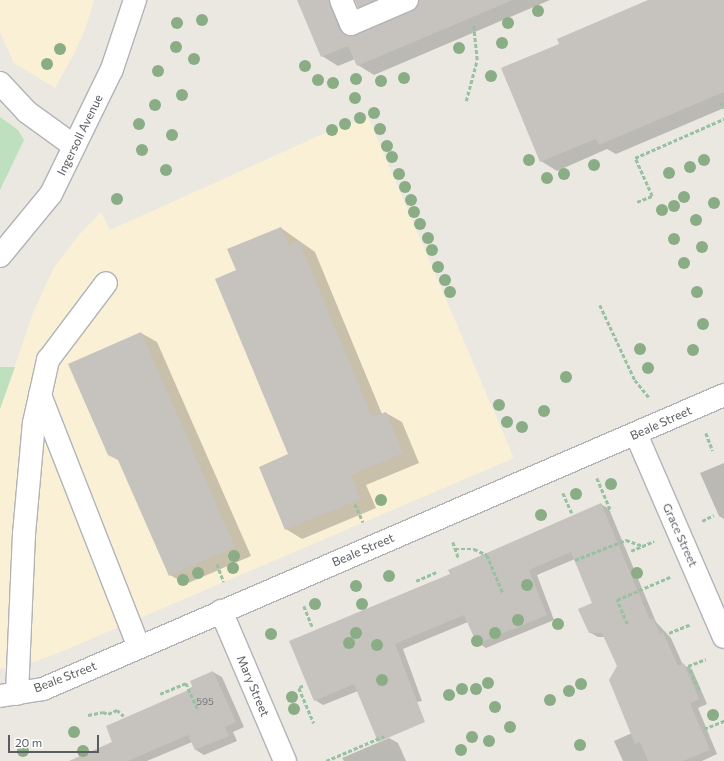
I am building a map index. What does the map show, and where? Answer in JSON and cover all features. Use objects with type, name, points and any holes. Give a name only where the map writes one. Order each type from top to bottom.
[{"type":"street","name":"Ingersoll Avenue","points":[[0,256],[51,194],[112,69],[135,0]]},
{"type":"street","points":[[341,0],[351,24],[407,0]]},
{"type":"street","points":[[0,83],[27,112],[74,146]]},
{"type":"street","points":[[9,695],[34,423],[48,360],[106,283]]},
{"type":"street","points":[[40,395],[139,647]]},
{"type":"street","name":"Beale Street","points":[[9,695],[43,689],[724,395]]},
{"type":"street","name":"Grace Street","points":[[636,434],[724,636]]},
{"type":"street","name":"Mary Street","points":[[221,611],[285,761]]},
{"type":"path","points":[[466,101],[477,60],[473,24]]},
{"type":"path","points":[[721,102],[724,108]]},
{"type":"path","points":[[637,202],[652,196],[635,158],[724,119]]},
{"type":"path","points":[[600,305],[635,380],[640,389],[650,398]]},
{"type":"path","points":[[703,427],[713,451]]},
{"type":"path","points":[[594,473],[611,511]]},
{"type":"path","points":[[560,487],[572,513]]},
{"type":"path","points":[[355,504],[364,526]]},
{"type":"path","points":[[449,535],[459,559]]},
{"type":"path","points":[[575,560],[626,540],[643,546]]},
{"type":"path","points":[[631,551],[657,540]]},
{"type":"path","points":[[455,549],[474,549],[487,555],[503,593]]},
{"type":"path","points":[[216,564],[225,585]]},
{"type":"path","points":[[416,581],[436,572]]},
{"type":"path","points":[[626,624],[617,600],[672,576]]},
{"type":"path","points":[[301,599],[312,626]]},
{"type":"path","points":[[669,633],[691,624]]},
{"type":"path","points":[[699,690],[688,666],[706,659]]},
{"type":"path","points":[[160,694],[186,683],[198,710]]},
{"type":"path","points":[[303,686],[299,688],[314,723]]},
{"type":"path","points":[[88,716],[97,712],[108,714],[117,710],[124,716]]},
{"type":"path","points":[[704,729],[724,721]]},
{"type":"path","points":[[328,761],[384,736]]},
{"type":"shaded area","points":[[0,0],[94,0],[86,27],[73,56],[55,88],[14,63],[0,32]]},
{"type":"shaded area","points":[[368,117],[514,458],[58,653],[31,663],[0,669],[0,409],[33,313],[53,269],[77,237],[101,212],[110,230],[323,134]]},
{"type":"green space","points":[[0,117],[18,130],[24,140],[0,190]]},
{"type":"green space","points":[[0,367],[15,367],[0,409]]},
{"type":"building","points":[[297,0],[329,0],[339,29],[350,36],[412,11],[417,7],[419,0],[513,0],[357,66],[348,46],[321,57]]},
{"type":"building","points":[[355,0],[375,0],[358,8]]},
{"type":"building","points":[[648,0],[724,0],[724,92],[599,145],[596,139],[540,162],[501,68],[559,44],[557,39]]},
{"type":"building","points":[[281,227],[289,246],[299,241],[372,417],[386,412],[403,453],[351,475],[360,499],[285,530],[259,467],[288,454],[215,279],[236,270],[227,249]]},
{"type":"building","points":[[141,332],[235,547],[169,576],[118,460],[108,455],[68,364]]},
{"type":"building","points":[[601,503],[650,620],[653,619],[660,634],[663,632],[678,666],[684,663],[699,699],[690,703],[710,750],[683,761],[648,761],[640,742],[635,744],[609,680],[617,666],[602,633],[589,633],[578,609],[592,603],[571,552],[529,570],[547,615],[477,644],[464,615],[395,644],[425,722],[378,742],[354,684],[314,701],[289,641],[450,574],[448,570]]},
{"type":"building","points":[[213,671],[236,722],[225,727],[229,736],[195,750],[188,735],[128,761],[69,761],[112,742],[106,726],[193,688],[190,681]]}]
